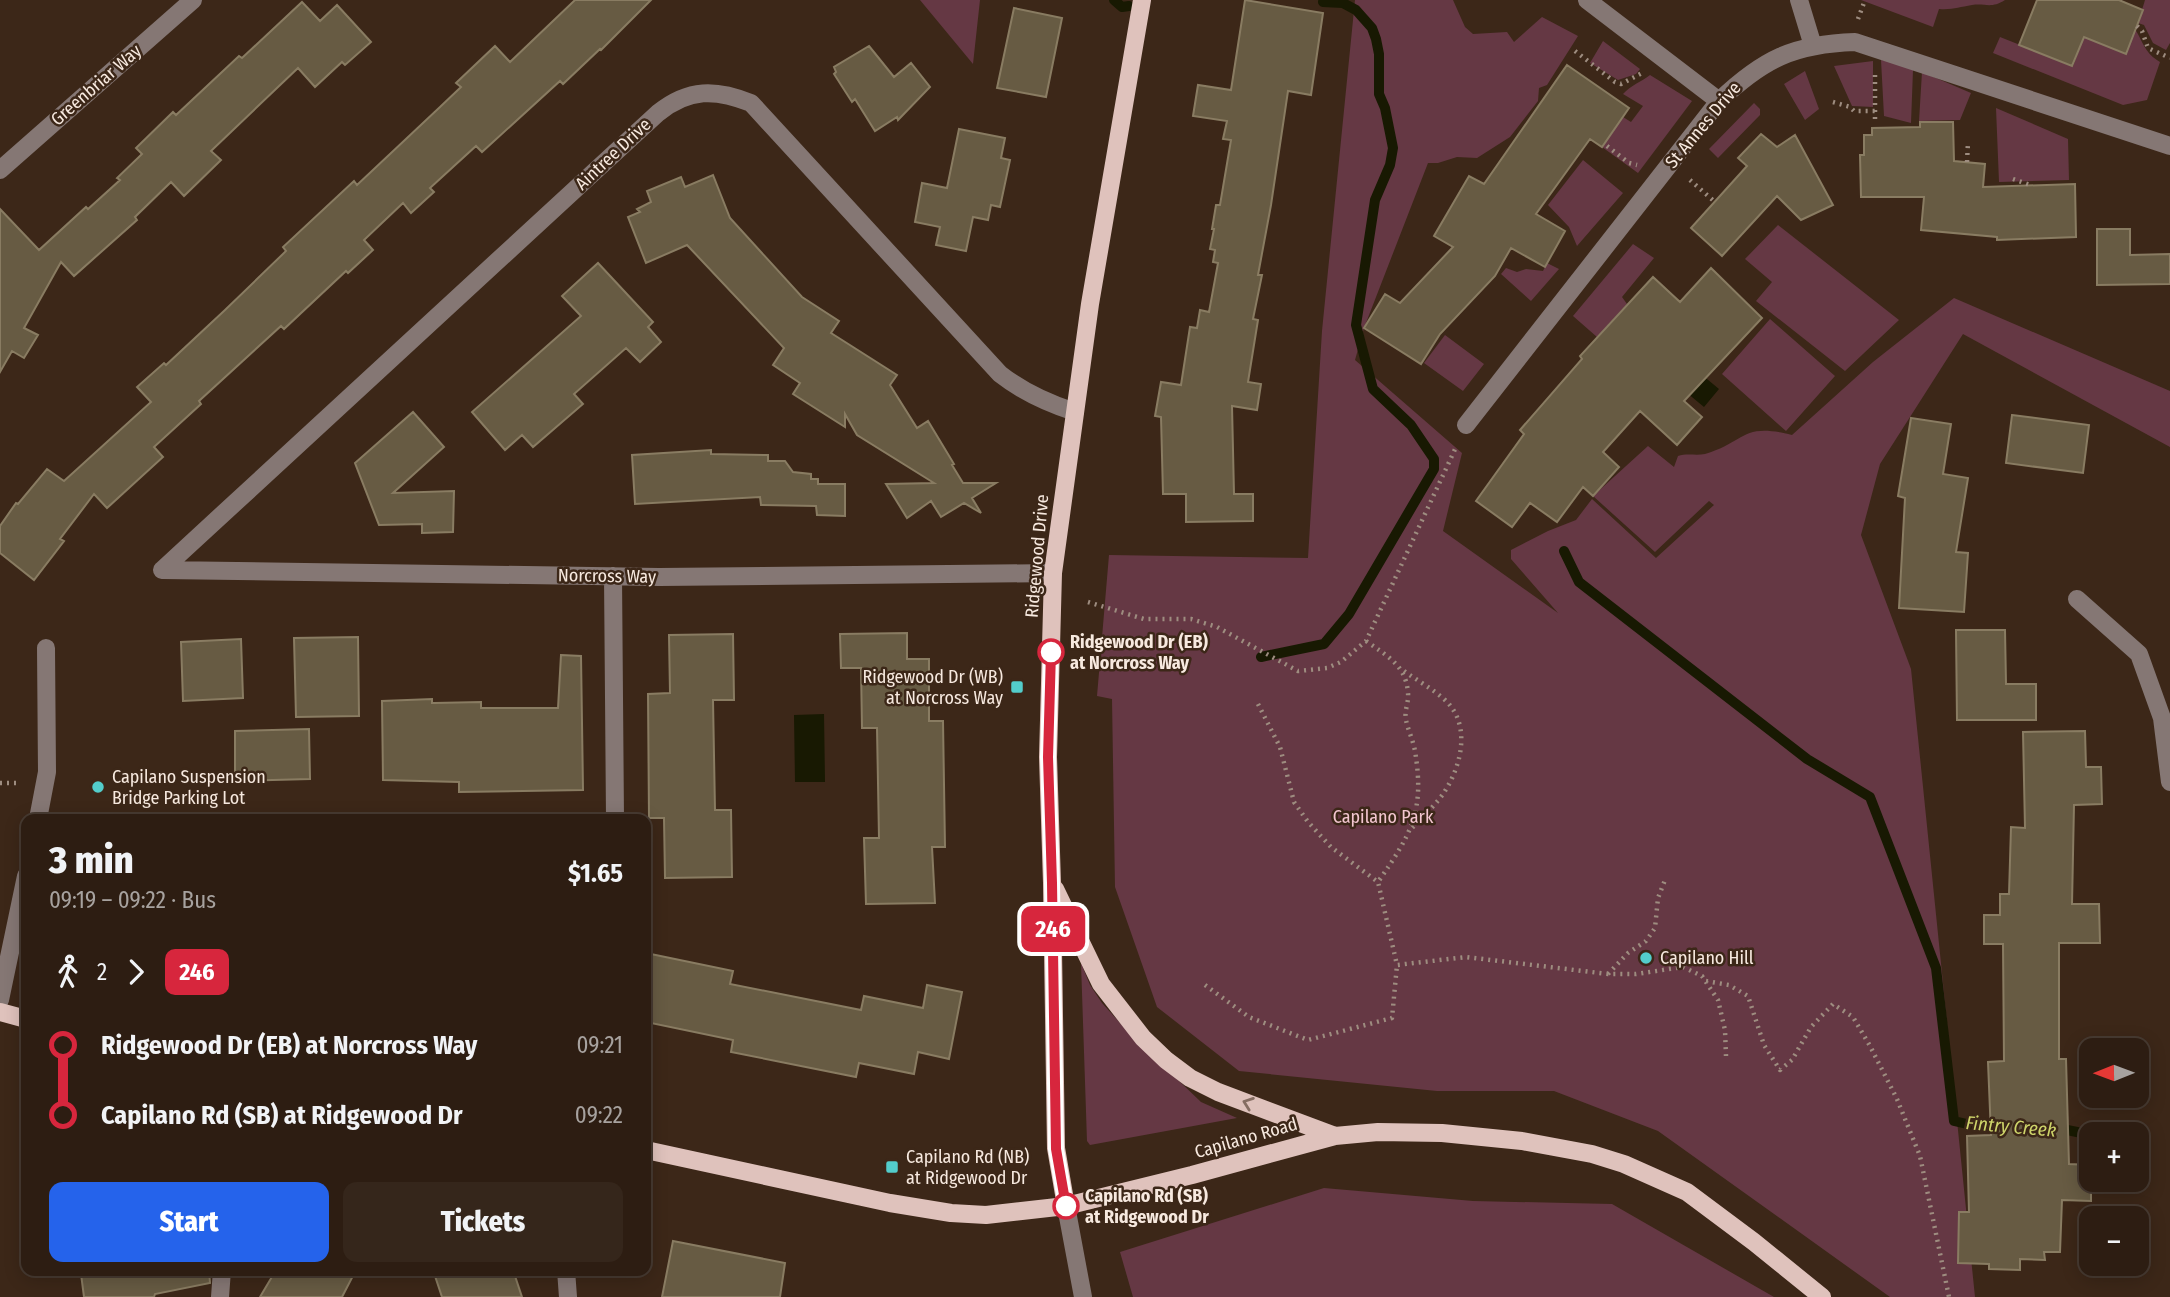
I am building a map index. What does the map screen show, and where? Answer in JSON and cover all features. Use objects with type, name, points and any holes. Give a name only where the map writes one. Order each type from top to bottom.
[{"type":"main road","name":"Ridgewood Drive","points":[[1066,1206],[1056,1149],[1048,757],[1053,573],[1090,304],[1142,0]]},
{"type":"main road","points":[[1052,883],[1101,984],[1143,1038],[1166,1060],[1218,1092],[1335,1136]]},
{"type":"main road","points":[[0,1012],[21,1017]]},
{"type":"main road","name":"Capilano Road","points":[[651,1151],[890,1203],[951,1213],[986,1215],[1066,1206],[1335,1136],[1378,1132],[1441,1133],[1553,1145],[1624,1164],[1686,1192],[1754,1241],[1822,1297]]},
{"type":"street","name":"Greenbriar Way","points":[[0,170],[193,0]]},
{"type":"street","points":[[1587,0],[1719,101]]},
{"type":"street","points":[[1799,0],[1813,46]]},
{"type":"street","name":"St Annes Drive","points":[[1466,425],[1719,101],[1747,74],[1784,55],[1824,43],[1855,43],[2168,141]]},
{"type":"street","name":"Aintree Drive","points":[[162,570],[658,113],[685,96],[710,92],[731,94],[751,103],[1000,374],[1017,387],[1052,405],[1075,412]]},
{"type":"street","name":"Norcross Way","points":[[162,570],[613,576],[1053,573]]},
{"type":"street","points":[[613,576],[615,814]]},
{"type":"street","points":[[2077,598],[2139,654],[2162,719],[2170,782]]},
{"type":"street","points":[[39,814],[47,772],[46,648]]},
{"type":"street","points":[[0,1000],[21,900]]},
{"type":"street","points":[[1066,1206],[1083,1297]]},
{"type":"street","points":[[220,1297],[222,1276]]},
{"type":"street","points":[[566,1276],[568,1297]]},
{"type":"path","points":[[2137,26],[2142,31],[2148,48],[2170,58]]},
{"type":"path","points":[[1875,49],[1875,122]]},
{"type":"path","points":[[1574,51],[1621,84],[1641,75],[1658,55]]},
{"type":"path","points":[[1833,102],[1850,107],[1853,111],[1875,111]]},
{"type":"path","points":[[1968,142],[1968,162]]},
{"type":"path","points":[[1607,146],[1629,163],[1643,166],[1657,180]]},
{"type":"path","points":[[1671,163],[1714,202]]},
{"type":"path","points":[[2013,179],[2030,185]]},
{"type":"path","points":[[1088,602],[1144,619],[1191,619],[1217,626],[1298,671],[1327,668],[1341,662],[1366,641],[1466,425]]},
{"type":"path","points":[[1366,641],[1446,701],[1456,715],[1463,739],[1455,772],[1445,792],[1409,831]]},
{"type":"path","points":[[1378,882],[1404,845],[1416,816],[1418,786],[1415,748],[1404,712],[1409,696],[1403,670]]},
{"type":"path","points":[[1205,985],[1249,1017],[1308,1040],[1392,1018],[1397,965],[1378,882],[1331,847],[1294,802],[1280,747],[1258,704]]},
{"type":"path","points":[[1608,975],[1628,953],[1646,942],[1655,928],[1658,898],[1665,880]]},
{"type":"path","points":[[1397,965],[1466,957],[1608,975],[1683,967],[1702,976],[1718,1000],[1725,1030],[1726,1056]]},
{"type":"path","points":[[1706,981],[1729,985],[1748,996],[1764,1045],[1780,1070],[1792,1060],[1811,1027],[1833,1004],[1853,1017],[1897,1099],[1920,1156],[1949,1297]]},
{"type":"green space","points":[[920,0],[980,0],[973,64]]},
{"type":"green space","name":"Capilano Park","points":[[1355,0],[1453,0],[1465,27],[1473,34],[1507,32],[1514,42],[1542,17],[1578,36],[1547,85],[1539,88],[1538,101],[1510,137],[1477,158],[1457,157],[1428,163],[1364,328],[1355,360],[1462,453],[1443,531],[1558,613],[1511,559],[1511,550],[1576,520],[1592,499],[1656,558],[1714,505],[1709,501],[1655,552],[1593,496],[1648,446],[1674,467],[1678,456],[1705,454],[1753,432],[1792,435],[1873,362],[1954,298],[2170,391],[2170,447],[1963,334],[1880,464],[1861,535],[1911,669],[1975,1297],[1890,1297],[1658,1131],[1554,1091],[1437,1091],[1239,1071],[1157,1007],[1115,887],[1112,699],[1097,696],[1109,555],[1308,558],[1322,331]]},
{"type":"green space","points":[[1861,0],[2005,0],[1992,5],[1939,9],[1933,27]]},
{"type":"green space","points":[[2145,0],[2170,0],[2170,43],[2166,50],[2153,43],[2144,25],[2138,23]]},
{"type":"green space","points":[[2135,29],[2148,52],[2160,62],[2147,100],[2123,105],[1993,53],[2000,37],[2073,66],[2084,37],[2125,53]]},
{"type":"green space","points":[[1603,41],[1640,69],[1636,74],[1618,80],[1590,63]]},
{"type":"green space","points":[[1881,60],[1913,70],[1911,123],[1884,116]]},
{"type":"green space","points":[[1873,61],[1873,107],[1852,106],[1834,66]]},
{"type":"green space","points":[[1805,71],[1819,109],[1805,120],[1784,84]]},
{"type":"green space","points":[[1922,72],[1971,93],[1960,120],[1919,121]]},
{"type":"green space","points":[[1650,75],[1692,101],[1638,173],[1602,147],[1623,117],[1631,122],[1643,106],[1623,94]]},
{"type":"green space","points":[[1754,103],[1760,109],[1760,115],[1718,158],[1709,149]]},
{"type":"green space","points":[[1996,108],[2068,139],[2069,180],[1999,182]]},
{"type":"green space","points":[[1583,160],[1623,193],[1577,246],[1569,227],[1548,205]]},
{"type":"green space","points":[[1778,225],[1899,320],[1845,371],[1756,301],[1772,282],[1745,259]]},
{"type":"green space","points":[[1633,244],[1654,258],[1622,297],[1627,304],[1597,337],[1573,316]]},
{"type":"green space","points":[[1547,263],[1559,269],[1531,301],[1501,274],[1506,268],[1517,272],[1526,269],[1543,271]]},
{"type":"green space","points":[[1770,319],[1835,376],[1786,431],[1722,374]]},
{"type":"green space","points":[[1445,335],[1484,364],[1463,391],[1424,363]]},
{"type":"green space","points":[[1081,963],[1090,985],[1102,1003],[1131,1035],[1201,1102],[1237,1118],[1090,1145],[1087,1141]]},
{"type":"green space","points":[[1324,1188],[1473,1201],[1612,1204],[1774,1297],[1133,1297],[1120,1252]]},
{"type":"shaded area","points":[[1684,360],[1719,389],[1704,407],[1669,378]]},
{"type":"shaded area","points":[[824,714],[825,782],[795,782],[794,715]]},
{"type":"building","points":[[575,0],[651,0],[601,50],[563,84],[560,81],[482,152],[476,146],[430,188],[434,192],[411,213],[403,203],[364,240],[373,250],[348,273],[346,271],[284,329],[281,326],[199,401],[201,404],[154,447],[163,457],[107,508],[94,494],[60,539],[64,541],[34,580],[0,553],[0,526],[16,503],[18,504],[47,469],[64,481],[151,402],[137,387],[164,363],[166,365],[225,310],[286,251],[283,247],[354,181],[357,185],[461,87],[456,83],[495,46],[510,62]]},
{"type":"building","points":[[1245,0],[1323,13],[1311,95],[1288,91],[1258,275],[1262,275],[1253,319],[1258,320],[1248,382],[1261,384],[1257,410],[1232,406],[1234,494],[1253,494],[1253,521],[1186,522],[1186,494],[1163,494],[1161,417],[1155,416],[1161,382],[1181,385],[1190,327],[1197,328],[1200,310],[1209,312],[1218,263],[1213,262],[1215,250],[1210,249],[1212,229],[1216,205],[1220,205],[1231,140],[1223,139],[1227,121],[1193,116],[1198,85],[1231,90]]},
{"type":"building","points":[[2037,0],[2119,0],[2143,10],[2126,54],[2084,37],[2072,66],[2019,45]]},
{"type":"building","points":[[302,2],[320,21],[337,5],[371,42],[345,65],[342,62],[315,87],[298,68],[211,151],[221,160],[184,196],[171,182],[135,217],[137,220],[74,276],[61,262],[24,328],[38,335],[24,358],[12,351],[0,372],[0,209],[39,250],[120,180],[117,178],[142,154],[136,148],[173,112],[176,115]]},
{"type":"building","points":[[1014,8],[1062,18],[1046,97],[997,88]]},
{"type":"building","points":[[869,46],[894,77],[911,63],[930,87],[898,120],[897,117],[875,131],[855,99],[852,102],[834,74],[834,67]]},
{"type":"building","points":[[1567,65],[1629,108],[1602,147],[1590,139],[1536,214],[1565,231],[1545,267],[1511,248],[1495,276],[1440,334],[1421,364],[1364,328],[1385,294],[1400,303],[1453,247],[1434,236],[1469,176],[1484,184]]},
{"type":"building","points":[[1920,122],[1953,122],[1954,161],[1985,164],[1983,187],[2075,184],[2076,237],[1997,240],[1997,237],[1921,230],[1924,197],[1861,197],[1860,155],[1864,155],[1864,135],[1872,135],[1872,128],[1920,127]]},
{"type":"building","points":[[959,129],[1005,138],[1001,158],[1010,160],[1000,207],[991,205],[988,220],[973,217],[966,251],[936,245],[940,227],[915,222],[922,183],[947,188]]},
{"type":"building","points":[[1761,134],[1777,147],[1795,135],[1833,205],[1801,220],[1777,196],[1722,256],[1691,228],[1747,166],[1738,158]]},
{"type":"building","points":[[713,175],[730,218],[802,297],[839,321],[831,333],[897,375],[890,385],[917,428],[928,421],[963,483],[996,483],[972,498],[981,513],[964,503],[941,517],[931,501],[907,518],[886,484],[934,483],[857,435],[845,414],[845,427],[793,394],[800,383],[773,365],[784,348],[687,245],[646,263],[628,217],[640,212],[637,209],[651,202],[647,191],[681,177],[685,187]]},
{"type":"building","points":[[2097,229],[2130,229],[2130,255],[2170,254],[2170,284],[2097,285]]},
{"type":"building","points":[[598,263],[653,322],[648,327],[661,342],[640,362],[626,348],[574,394],[583,404],[533,447],[522,435],[505,450],[472,412],[581,316],[562,296]]},
{"type":"building","points":[[1711,268],[1762,318],[1684,401],[1702,417],[1677,445],[1640,411],[1603,452],[1619,467],[1593,496],[1583,487],[1557,522],[1530,503],[1512,527],[1476,501],[1524,434],[1520,430],[1582,359],[1580,356],[1653,277],[1680,302]]},
{"type":"building","points":[[413,412],[444,447],[393,493],[454,491],[453,532],[422,533],[422,524],[379,525],[355,463]]},
{"type":"building","points":[[2012,415],[2089,425],[2083,473],[2006,463]]},
{"type":"building","points":[[1911,418],[1951,424],[1943,474],[1968,478],[1956,552],[1968,553],[1964,612],[1899,608],[1905,498],[1898,496]]},
{"type":"building","points":[[711,450],[711,454],[768,455],[768,461],[785,461],[793,472],[811,474],[811,479],[818,479],[818,484],[845,484],[845,516],[817,515],[816,506],[761,505],[760,497],[635,504],[632,455]]},
{"type":"building","points":[[1956,630],[2005,630],[2006,684],[2036,684],[2036,720],[1957,720]]},
{"type":"building","points":[[907,633],[907,659],[929,659],[929,721],[943,721],[945,847],[932,847],[935,903],[866,904],[864,838],[879,838],[877,728],[862,728],[861,668],[841,668],[840,634]]},
{"type":"building","points":[[733,634],[734,700],[713,700],[715,810],[731,810],[732,877],[665,878],[664,818],[651,818],[649,814],[648,694],[670,693],[669,635]]},
{"type":"building","points":[[358,637],[359,716],[296,717],[294,638]]},
{"type":"building","points":[[241,639],[243,698],[183,701],[181,642]]},
{"type":"building","points":[[561,655],[581,656],[583,790],[459,792],[459,782],[383,780],[382,701],[432,699],[432,703],[481,702],[481,708],[558,708]]},
{"type":"building","points":[[309,729],[310,779],[235,781],[235,731]]},
{"type":"building","points":[[2085,731],[2086,767],[2101,767],[2102,804],[2074,805],[2072,904],[2099,904],[2100,943],[2059,943],[2059,1059],[2066,1059],[2069,1164],[2079,1164],[2079,1192],[2091,1192],[2091,1201],[2062,1200],[2060,1252],[2044,1252],[2045,1260],[2020,1259],[2020,1270],[1989,1269],[1989,1264],[1958,1263],[1959,1212],[1969,1212],[1967,1136],[1991,1135],[1988,1062],[2004,1061],[2003,944],[1984,944],[1984,915],[2000,915],[2000,894],[2009,894],[2011,827],[2025,828],[2023,732]]},
{"type":"building","points":[[651,954],[733,971],[730,984],[861,1010],[864,996],[923,1008],[927,985],[962,992],[949,1059],[918,1052],[914,1074],[859,1063],[856,1077],[731,1052],[733,1040],[651,1023]]},
{"type":"building","points":[[673,1241],[785,1263],[780,1297],[662,1297]]},
{"type":"building","points":[[81,1276],[209,1276],[210,1283],[155,1294],[154,1297],[84,1297]]},
{"type":"building","points":[[272,1276],[353,1276],[342,1297],[260,1297]]},
{"type":"building","points":[[435,1276],[515,1276],[522,1297],[442,1297]]},
{"type":"waterway","points":[[1114,0],[1122,7],[1129,6]]},
{"type":"waterway","points":[[1261,657],[1324,644],[1349,614],[1434,469],[1434,459],[1411,425],[1373,389],[1356,325],[1375,200],[1390,165],[1393,148],[1385,108],[1379,94],[1379,54],[1376,39],[1372,28],[1356,10],[1343,3],[1323,2]]},
{"type":"waterway","points":[[1564,551],[1579,582],[1807,759],[1870,797],[1936,968],[1954,1121],[2003,1127]]},
{"type":"waterway","name":"Fintry Creek","points":[[2057,1128],[2079,1132]]},
{"type":"bus line","name":"246","points":[[1051,652],[1048,757],[1056,1149],[1066,1206]]},
{"type":"place","name":"Ridgewood Dr (EB) at Norcross Way","points":[[1051,652]]},
{"type":"place","name":"Ridgewood Dr (WB) at Norcross Way","points":[[1017,687]]},
{"type":"place","name":"Capilano Suspension Bridge Parking Lot","points":[[98,787]]},
{"type":"place","name":"Capilano Hill","points":[[1646,958]]},
{"type":"place","name":"Capilano Rd (NB) at Ridgewood Dr","points":[[892,1167]]},
{"type":"place","name":"Capilano Rd (SB) at Ridgewood Dr","points":[[1066,1206]]}]
